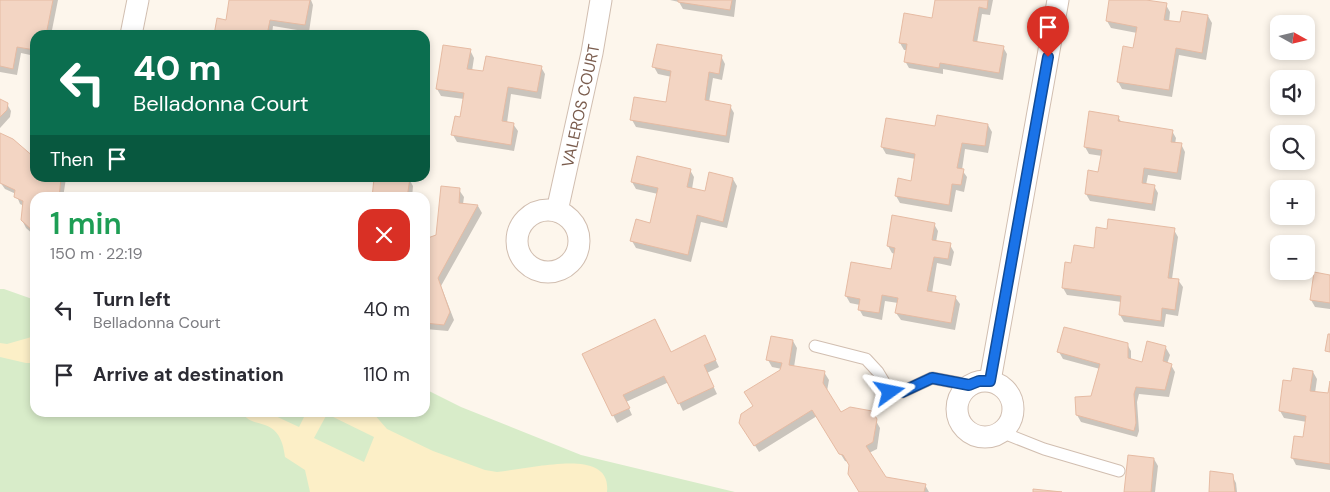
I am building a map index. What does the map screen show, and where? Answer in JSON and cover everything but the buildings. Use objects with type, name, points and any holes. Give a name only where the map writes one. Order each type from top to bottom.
[{"type":"street","points":[[132,30],[138,0]]},
{"type":"street","name":"VALEROS COURT","points":[[557,211],[592,53],[601,0]]},
{"type":"street","points":[[990,381],[1058,0]]},
{"type":"street","points":[[979,381],[990,381],[1000,385],[1008,393],[1012,403],[1013,414],[1001,432],[991,436],[980,436],[970,432],[962,424],[958,414],[958,404],[962,393],[969,385],[979,381]]},
{"type":"lane","points":[[815,346],[866,359],[878,372],[890,392],[902,392],[932,378],[969,385]]},
{"type":"lane","points":[[1001,432],[1044,449],[1119,471]]},
{"type":"green space","points":[[0,289],[4,289],[30,298],[30,417],[430,417],[430,392],[461,407],[581,455],[735,492],[0,492]]},
{"type":"sand","points":[[30,337],[30,363],[0,357],[0,343],[7,344]]},
{"type":"sand","points":[[246,417],[278,417],[299,427],[304,417],[325,417],[314,438],[364,462],[374,437],[333,417],[376,417],[387,429],[433,451],[485,470],[497,472],[559,464],[583,464],[593,467],[601,472],[606,480],[607,492],[310,492],[305,470],[285,457],[278,434],[272,428]]},
{"type":"route","points":[[890,392],[902,392],[932,378],[969,385],[979,381],[990,381],[1048,57]]}]
